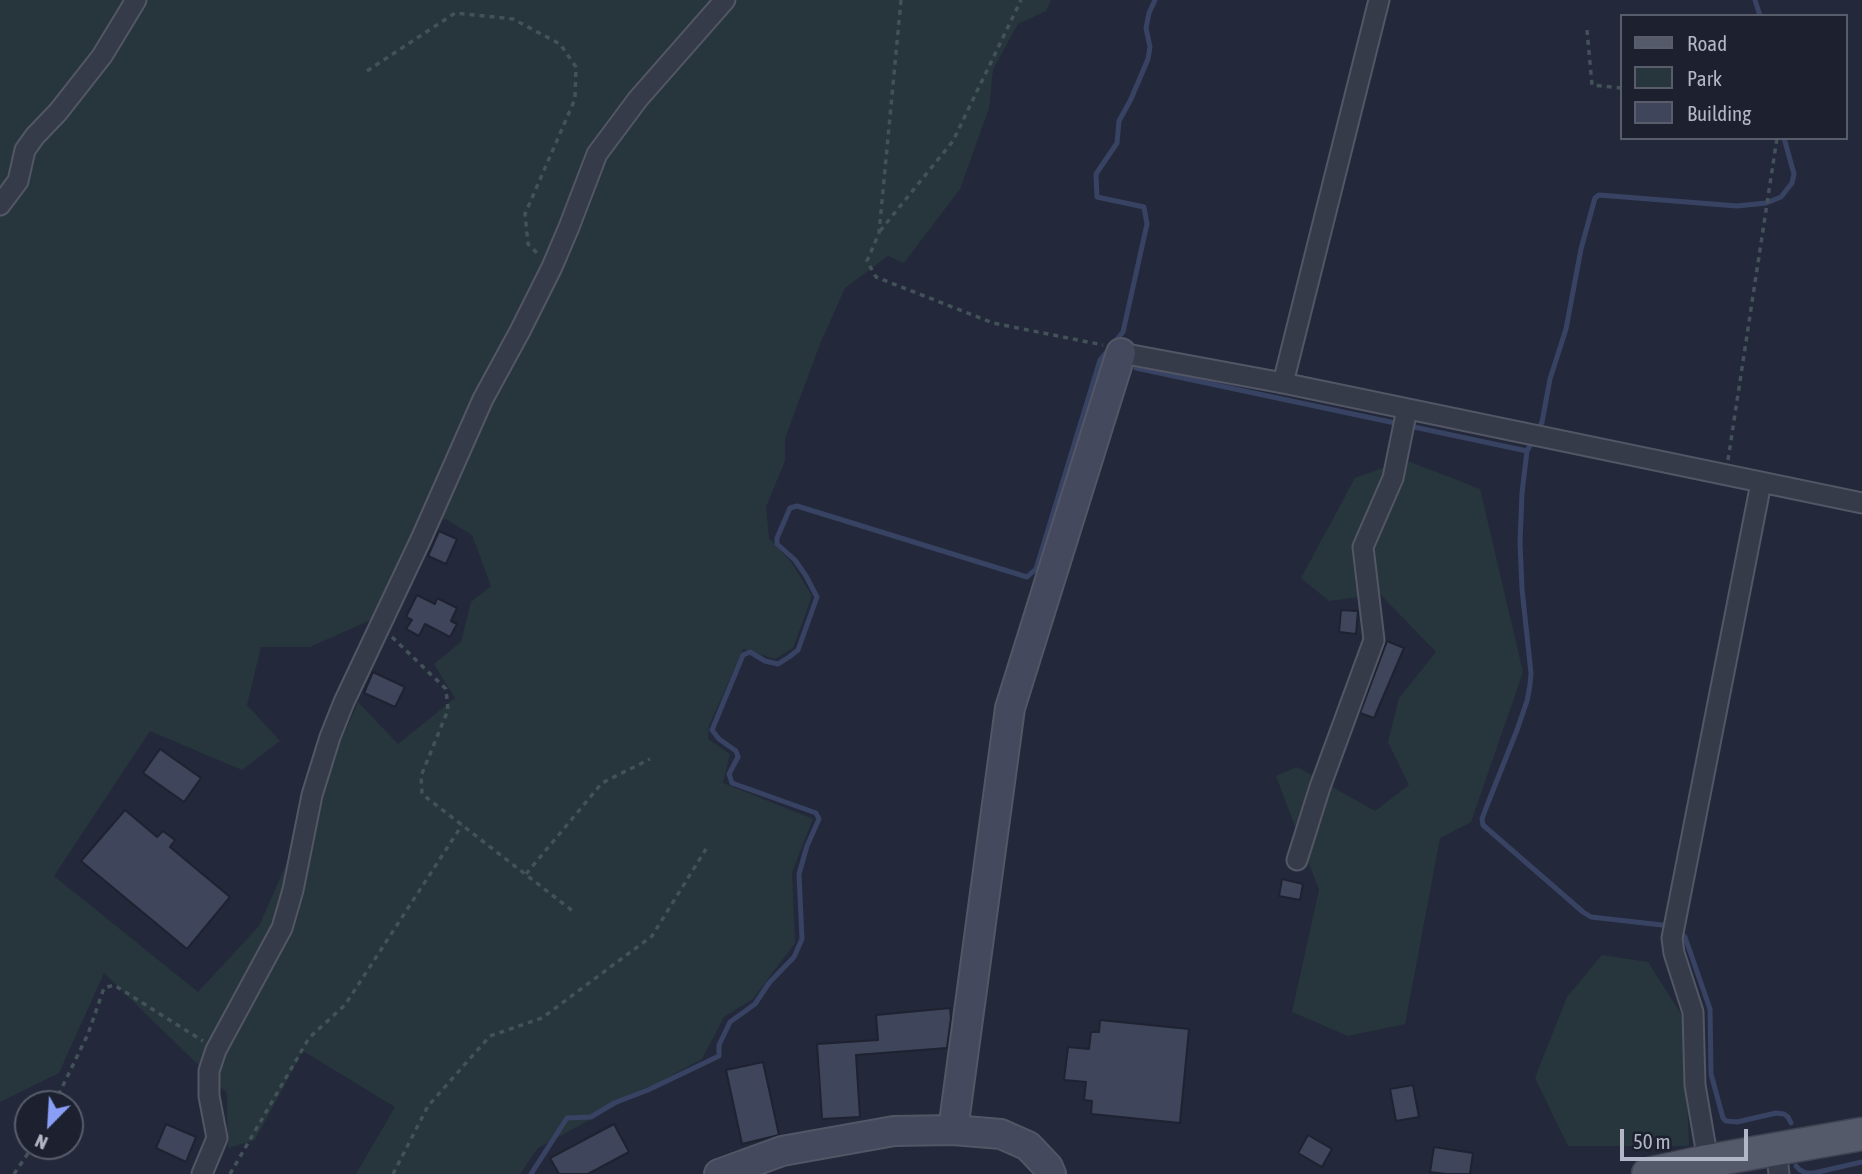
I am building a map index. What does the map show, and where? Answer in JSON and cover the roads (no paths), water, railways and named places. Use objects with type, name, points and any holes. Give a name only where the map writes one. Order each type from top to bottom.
[{"type":"main road","points":[[1648,1174],[1708,1161],[1778,1162],[1862,1134]]},
{"type":"street","points":[[0,205],[18,181],[25,150],[102,56],[135,0]]},
{"type":"street","points":[[202,1174],[217,1138],[209,1096],[209,1071],[216,1050],[282,928],[293,890],[312,795],[344,702],[483,399],[552,267],[597,154],[638,99],[725,0]]},
{"type":"street","points":[[1283,383],[1379,0]]},
{"type":"street","points":[[953,1129],[1010,708],[1111,348],[1862,503]]},
{"type":"street","points":[[1297,860],[1320,787],[1374,640],[1363,547],[1393,478],[1407,409]]},
{"type":"street","points":[[1708,1161],[1695,1085],[1693,1012],[1674,953],[1674,929],[1761,483]]},
{"type":"street","points":[[719,1174],[782,1151],[894,1131],[953,1129],[1001,1134],[1028,1146],[1048,1167],[1051,1174]]},
{"type":"waterway","points":[[531,1174],[567,1118],[591,1117],[614,1103],[719,1056],[719,1045],[730,1022],[755,1004],[769,983],[794,957],[802,939],[799,874],[819,819],[816,813],[732,783],[729,774],[738,757],[736,751],[719,739],[712,730],[743,655],[750,652],[765,661],[778,664],[798,650],[817,597],[795,560],[777,544],[790,508],[797,506],[1027,577],[1036,569],[1100,360],[1123,332],[1147,224],[1144,207],[1097,197],[1096,174],[1117,143],[1119,121],[1148,59],[1150,47],[1146,28],[1155,0]]},
{"type":"waterway","points":[[1755,0],[1759,14]]},
{"type":"waterway","points":[[1671,926],[1591,917],[1483,825],[1482,819],[1517,730],[1530,685],[1520,542],[1527,451],[1542,422],[1550,379],[1566,329],[1581,249],[1595,198],[1599,195],[1737,206],[1766,203],[1781,197],[1792,183],[1794,174],[1785,140]]},
{"type":"waterway","points":[[1136,368],[1527,451]]},
{"type":"waterway","points":[[1679,932],[1685,937],[1710,1009],[1711,1074],[1723,1118],[1737,1122],[1776,1113],[1784,1114],[1791,1123]]},
{"type":"waterway","points":[[1796,1166],[1806,1173],[1814,1173],[1862,1162]]}]
